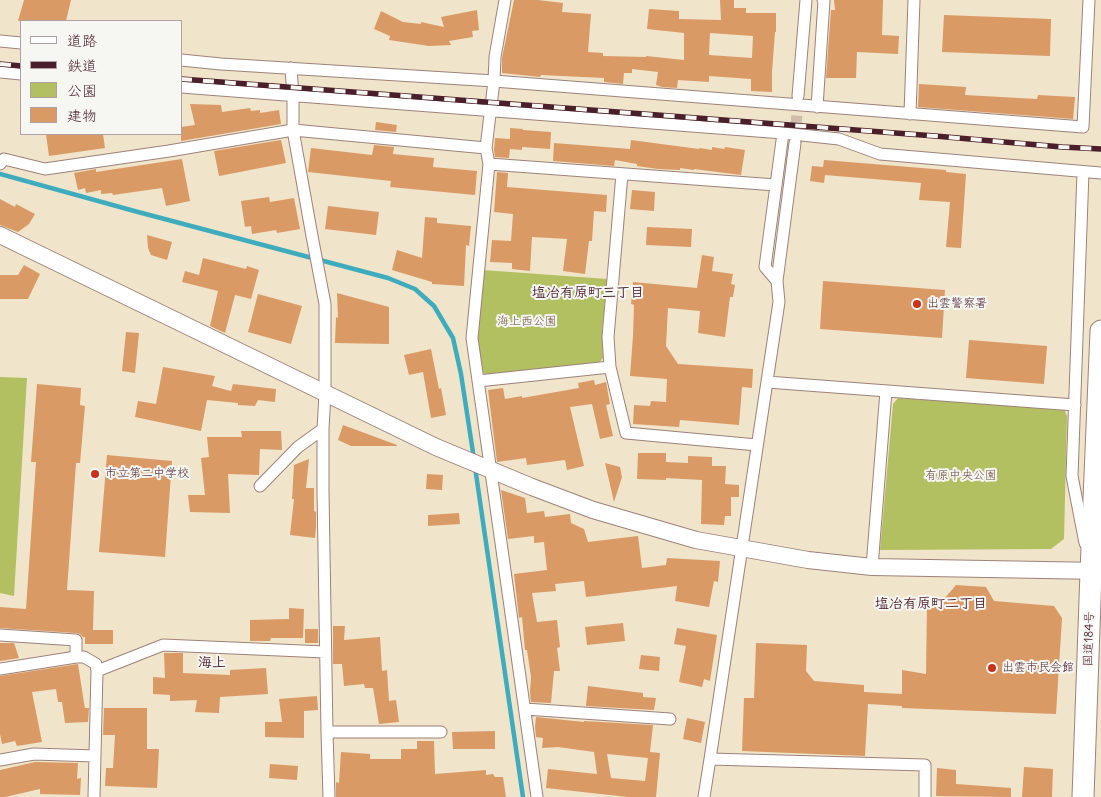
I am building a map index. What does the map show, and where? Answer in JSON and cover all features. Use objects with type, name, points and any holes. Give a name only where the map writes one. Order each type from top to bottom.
[{"type":"highway","name":"国道184号","points":[[1084,797],[1096,572],[1101,331]]},
{"type":"street","points":[[505,0],[495,57],[486,148],[488,164],[472,338],[537,797]]},
{"type":"street","points":[[798,96],[806,0]]},
{"type":"street","points":[[817,106],[824,1],[822,0]]},
{"type":"street","points":[[910,114],[914,0]]},
{"type":"street","points":[[182,60],[494,81],[1083,127],[1089,0]]},
{"type":"street","points":[[0,41],[20,43]]},
{"type":"street","points":[[291,68],[293,130],[325,304],[323,491],[329,797]]},
{"type":"street","points":[[0,72],[20,74]]},
{"type":"street","points":[[182,87],[783,133],[839,139],[880,154],[1101,173]]},
{"type":"street","points":[[1,160],[45,169],[170,152],[293,130],[486,148]]},
{"type":"street","points":[[777,281],[765,267],[783,133]]},
{"type":"street","points":[[704,797],[779,302],[777,281],[794,143]]},
{"type":"street","points":[[488,164],[776,185]]},
{"type":"street","points":[[0,235],[436,447],[593,510],[696,540],[808,560],[872,567],[1096,572],[1072,476],[1083,172]]},
{"type":"street","points":[[622,174],[608,337],[610,367],[626,434],[757,445]]},
{"type":"street","points":[[478,381],[610,367]]},
{"type":"street","points":[[767,382],[1075,405]]},
{"type":"street","points":[[872,567],[886,392]]},
{"type":"street","points":[[260,486],[298,447],[323,429]]},
{"type":"street","points":[[0,635],[76,640],[76,656]]},
{"type":"street","points":[[97,671],[163,645],[326,652]]},
{"type":"street","points":[[0,670],[76,656],[84,657],[96,664],[94,797]]},
{"type":"street","points":[[525,709],[670,719]]},
{"type":"street","points":[[327,732],[441,732]]},
{"type":"street","points":[[0,760],[34,754],[95,756]]},
{"type":"street","points":[[710,759],[924,765],[925,797]]},
{"type":"green space","name":"海上西公園","points":[[483,270],[607,279],[602,334],[603,358],[599,363],[486,375],[481,370],[476,338]]},
{"type":"green space","points":[[0,377],[27,378],[14,596],[0,593]]},
{"type":"green space","name":"有原中央公園","points":[[898,398],[1064,409],[1067,416],[1064,539],[1051,549],[880,550],[893,404]]},
{"type":"building","points":[[24,0],[71,0],[66,20],[18,21]]},
{"type":"building","points":[[514,0],[563,3],[562,12],[591,14],[588,52],[603,53],[603,56],[646,56],[684,60],[684,33],[647,29],[649,9],[679,11],[679,19],[721,20],[720,0],[734,0],[734,8],[746,8],[746,13],[776,13],[772,92],[751,91],[751,79],[709,76],[709,82],[678,80],[677,88],[662,87],[656,85],[658,72],[632,69],[632,73],[624,73],[623,84],[604,82],[604,78],[541,75],[540,77],[502,73],[502,58]],"holes":[[[710,33],[753,36],[752,58],[709,55]]]},
{"type":"building","points":[[834,0],[883,0],[882,35],[899,36],[898,54],[857,52],[856,78],[826,78],[831,10],[835,10]]},
{"type":"building","points":[[477,10],[479,30],[472,31],[473,37],[449,41],[451,45],[429,46],[389,40],[390,36],[374,29],[381,11],[403,22],[421,24],[421,22],[444,27],[441,17]]},
{"type":"building","points":[[944,15],[1051,19],[1050,56],[942,52]]},
{"type":"building","points":[[919,84],[966,87],[965,95],[1037,99],[1038,95],[1075,97],[1073,119],[918,107]]},
{"type":"building","points":[[190,104],[221,105],[222,112],[250,108],[251,111],[260,110],[260,113],[279,110],[281,124],[181,141],[182,127],[195,125]]},
{"type":"building","points":[[376,122],[397,125],[396,132],[375,130]]},
{"type":"building","points":[[510,128],[551,132],[550,149],[522,147],[522,150],[510,149],[509,158],[495,157],[495,138],[510,139]]},
{"type":"building","points":[[46,135],[103,135],[105,148],[49,156]]},
{"type":"building","points":[[281,140],[286,163],[219,176],[214,151]]},
{"type":"building","points":[[631,140],[699,149],[712,150],[712,147],[724,149],[725,147],[745,150],[741,175],[694,169],[658,169],[615,160],[614,166],[553,161],[554,143],[630,149]]},
{"type":"building","points":[[374,145],[394,147],[393,154],[434,158],[433,167],[477,171],[475,195],[390,187],[391,181],[308,172],[311,148],[372,155]]},
{"type":"building","points":[[182,159],[190,201],[166,206],[162,188],[113,195],[112,193],[101,194],[101,190],[86,193],[85,188],[78,190],[74,173],[96,169],[96,172]]},
{"type":"building","points":[[824,160],[946,170],[946,172],[966,174],[961,248],[946,247],[950,202],[919,200],[921,183],[825,175],[824,183],[810,181],[812,166],[823,167]]},
{"type":"building","points":[[497,172],[508,173],[507,187],[607,195],[606,212],[594,211],[592,241],[589,241],[585,274],[563,271],[567,239],[532,237],[530,271],[512,269],[512,263],[490,262],[492,240],[511,241],[513,214],[494,212]]},
{"type":"building","points":[[632,190],[655,192],[654,211],[630,209]]},
{"type":"building","points":[[269,197],[270,202],[294,198],[300,229],[277,233],[276,230],[252,234],[251,226],[245,227],[241,201]]},
{"type":"building","points":[[0,199],[15,207],[16,204],[35,214],[29,224],[18,232],[0,225]]},
{"type":"building","points":[[328,206],[379,212],[376,235],[325,229]]},
{"type":"building","points":[[425,217],[437,218],[437,223],[471,226],[469,246],[466,245],[464,286],[432,284],[432,282],[392,270],[397,250],[422,258]]},
{"type":"building","points":[[647,227],[692,229],[691,247],[646,245]]},
{"type":"building","points":[[147,235],[172,242],[167,260],[151,255],[148,248]]},
{"type":"building","points":[[702,255],[714,257],[712,271],[733,274],[731,284],[735,285],[733,297],[730,297],[725,337],[698,333],[700,311],[668,308],[666,346],[678,364],[753,369],[752,388],[742,387],[739,425],[680,420],[679,427],[633,424],[634,405],[650,406],[651,401],[666,402],[667,379],[630,376],[634,305],[631,304],[633,282],[697,288]]},
{"type":"building","points":[[203,258],[246,269],[247,266],[259,270],[251,299],[235,295],[225,333],[210,326],[218,291],[182,282],[185,271],[199,275]]},
{"type":"building","points":[[24,265],[40,274],[28,299],[0,299],[0,275],[18,275]]},
{"type":"building","points":[[823,281],[945,290],[942,338],[820,329]]},
{"type":"building","points":[[337,293],[389,307],[389,344],[335,343],[336,317],[338,318]]},
{"type":"building","points":[[258,294],[302,306],[291,344],[248,332]]},
{"type":"building","points":[[126,332],[139,333],[135,373],[122,371]]},
{"type":"building","points":[[969,340],[1047,346],[1044,384],[966,378]]},
{"type":"building","points":[[431,349],[446,415],[431,418],[423,372],[409,375],[404,355]]},
{"type":"building","points":[[163,367],[215,376],[212,386],[231,391],[233,384],[276,389],[275,402],[258,400],[255,406],[207,400],[201,431],[135,417],[138,401],[156,404]]},
{"type":"building","points":[[594,380],[595,385],[606,382],[610,404],[606,405],[613,436],[600,439],[592,404],[570,407],[584,466],[567,470],[565,460],[527,465],[526,458],[497,462],[488,390],[503,388],[505,399],[522,396],[522,398],[579,388],[578,383]]},
{"type":"building","points":[[37,384],[81,388],[80,405],[85,406],[80,463],[76,463],[67,590],[94,591],[93,630],[113,630],[113,644],[85,644],[85,637],[76,633],[0,628],[0,607],[26,609],[36,462],[31,462]]},
{"type":"building","points":[[343,425],[397,446],[351,446],[338,440]]},
{"type":"building","points":[[241,431],[281,431],[282,450],[260,449],[259,475],[228,474],[230,513],[190,512],[188,495],[205,495],[201,458],[209,457],[207,437],[242,437]]},
{"type":"building","points":[[638,453],[666,453],[666,462],[688,463],[688,456],[712,457],[712,466],[726,466],[725,484],[739,485],[739,497],[731,497],[731,516],[725,516],[724,525],[701,524],[702,480],[637,479]]},
{"type":"building","points":[[107,455],[172,461],[165,557],[99,552]]},
{"type":"building","points":[[309,459],[306,488],[314,488],[314,511],[316,512],[315,538],[290,535],[294,499],[292,499],[294,465]]},
{"type":"building","points":[[605,463],[620,467],[622,477],[614,502]]},
{"type":"building","points":[[427,474],[443,475],[442,490],[426,489]]},
{"type":"building","points":[[501,490],[525,498],[527,513],[544,511],[545,517],[570,514],[571,523],[584,529],[588,542],[638,536],[642,568],[666,565],[667,558],[720,561],[718,582],[714,581],[709,607],[675,601],[677,586],[586,597],[584,581],[555,584],[556,591],[532,593],[537,622],[557,620],[560,647],[557,648],[560,671],[554,671],[551,703],[531,702],[531,677],[527,650],[525,650],[522,617],[519,618],[514,574],[547,570],[544,542],[534,543],[534,536],[508,539]]},
{"type":"building","points":[[459,513],[460,524],[428,526],[428,515]]},
{"type":"building","points":[[956,585],[986,587],[994,601],[1054,606],[1062,618],[1056,714],[902,708],[902,706],[868,704],[865,756],[742,751],[744,698],[754,698],[756,643],[807,645],[806,671],[814,681],[864,685],[864,692],[902,694],[902,670],[926,674],[927,604],[938,606]]},
{"type":"building","points":[[289,608],[304,609],[303,638],[271,638],[270,641],[250,641],[250,620],[289,619]]},
{"type":"building","points":[[623,623],[625,641],[587,645],[585,627]]},
{"type":"building","points":[[333,626],[345,626],[344,640],[380,637],[382,671],[387,670],[389,701],[396,700],[399,722],[379,724],[373,688],[365,688],[364,684],[344,686],[342,664],[333,664]]},
{"type":"building","points":[[677,628],[717,635],[710,681],[704,679],[702,687],[679,682],[686,646],[674,644]]},
{"type":"building","points":[[305,629],[318,629],[318,643],[305,643]]},
{"type":"building","points":[[0,643],[14,643],[19,658],[0,661]]},
{"type":"building","points":[[164,653],[183,653],[183,673],[230,675],[230,670],[266,668],[268,694],[220,697],[219,713],[195,712],[197,700],[170,701],[170,695],[153,694],[153,677],[165,678]]},
{"type":"building","points":[[641,655],[660,657],[659,671],[639,669]]},
{"type":"building","points":[[78,664],[85,708],[89,708],[88,722],[65,723],[62,702],[58,702],[56,689],[32,692],[42,742],[17,746],[15,741],[2,744],[0,734],[0,676]]},
{"type":"building","points":[[588,686],[643,693],[643,697],[656,698],[654,710],[586,706]]},
{"type":"building","points":[[317,696],[318,710],[304,711],[304,738],[265,737],[265,722],[282,722],[279,699]]},
{"type":"building","points":[[104,708],[147,708],[147,749],[159,749],[157,788],[105,786],[106,768],[113,768],[115,735],[103,735]]},
{"type":"building","points":[[536,717],[584,722],[653,725],[650,752],[660,753],[656,797],[628,797],[546,788],[548,769],[597,774],[594,752],[558,747],[542,748],[543,738],[536,737]],"holes":[[[607,754],[648,758],[645,781],[611,778]]]},
{"type":"building","points":[[687,718],[705,722],[701,743],[683,739]]},
{"type":"building","points":[[495,731],[495,749],[453,749],[452,732]]},
{"type":"building","points":[[417,741],[434,741],[435,774],[486,770],[486,775],[493,774],[495,777],[503,777],[506,797],[336,797],[336,782],[339,783],[341,752],[370,754],[370,759],[401,759],[401,749],[417,749]]},
{"type":"building","points":[[35,762],[78,763],[77,779],[81,778],[80,795],[40,794],[40,789],[0,797],[0,770]]},
{"type":"building","points":[[270,764],[298,766],[297,780],[269,778]]},
{"type":"building","points":[[1024,767],[1053,769],[1052,797],[1022,797]]},
{"type":"building","points":[[937,768],[956,770],[956,784],[1011,788],[1011,797],[936,796]]},
{"type":"waterway","points":[[0,174],[388,278],[415,289],[434,306],[453,338],[461,374],[474,459]]},
{"type":"waterway","points":[[475,467],[523,797]]},
{"type":"tunnel","points":[[795,143],[798,96]]},
{"type":"railway","points":[[0,64],[20,66]]},
{"type":"railway","points":[[182,79],[1101,149]]},
{"type":"place","name":"出雲警察署","points":[[917,304]]},
{"type":"place","name":"市立第二中学校","points":[[95,474]]},
{"type":"place","name":"出雲市民会館","points":[[992,668]]},
{"type":"district","name":"塩冶有原町三丁目","points":[[588,293]]},
{"type":"district","name":"塩冶有原町二丁目","points":[[931,604]]},
{"type":"district","name":"海上","points":[[212,663]]}]
